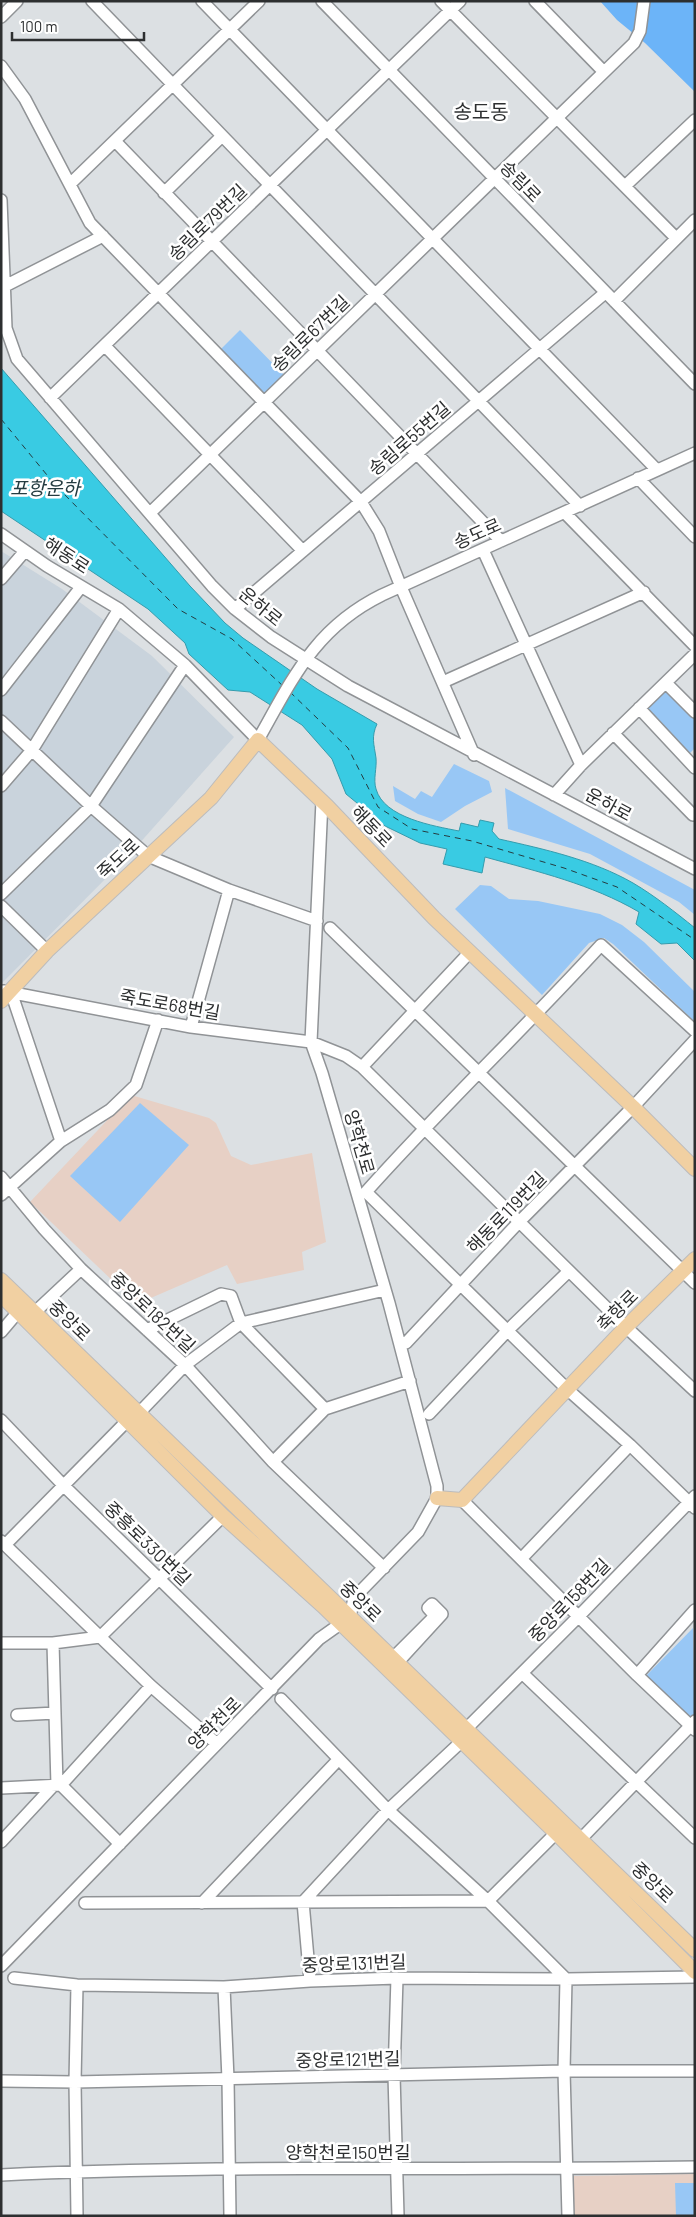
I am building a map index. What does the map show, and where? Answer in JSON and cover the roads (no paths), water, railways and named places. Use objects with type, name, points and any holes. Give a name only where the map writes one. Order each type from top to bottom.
[{"type":"main road","name":"해동로","points":[[258,740],[322,801],[427,911],[633,1107],[695,1169]]},
{"type":"main road","name":"죽도로","points":[[4,995],[47,951],[211,798],[258,740]]},
{"type":"main road","name":"축항로","points":[[462,1500],[626,1327],[695,1259]]},
{"type":"main road","name":"중앙로","points":[[1,1280],[139,1413],[346,1621]]},
{"type":"main road","name":"중앙로","points":[[1,1295],[223,1516],[467,1728],[693,1946]]},
{"type":"main road","points":[[437,1492],[462,1500]]},
{"type":"main road","name":"중앙로","points":[[393,1663],[462,1741],[695,1972]]},
{"type":"street","points":[[1,17],[17,1]]},
{"type":"street","points":[[92,1],[580,506]]},
{"type":"street","points":[[202,1],[657,470]]},
{"type":"street","points":[[70,184],[259,1]]},
{"type":"street","name":"송림로","points":[[322,1],[695,384]]},
{"type":"street","points":[[441,1],[676,238]]},
{"type":"street","name":"송림로79번길","points":[[50,398],[390,71],[460,1]]},
{"type":"street","points":[[536,1],[604,72]]},
{"type":"street","name":"송림로67번길","points":[[150,512],[317,352],[638,38],[644,1]]},
{"type":"street","points":[[1,66],[25,100],[90,223],[362,502],[379,532],[400,587],[474,755]]},
{"type":"street","points":[[625,186],[695,120]]},
{"type":"street","points":[[164,192],[222,136]]},
{"type":"street","points":[[115,141],[501,541]]},
{"type":"street","name":"운하로","points":[[1,200],[6,328],[12,350],[23,367],[205,578],[236,609],[271,637],[348,686],[474,755],[693,866]]},
{"type":"street","points":[[614,301],[695,220]]},
{"type":"street","points":[[5,286],[103,236]]},
{"type":"street","name":"송림로55번길","points":[[236,609],[605,292]]},
{"type":"street","points":[[105,346],[303,551]]},
{"type":"street","name":"송도로","points":[[258,740],[305,660],[324,636],[344,617],[368,602],[400,587],[695,453]]},
{"type":"street","points":[[638,478],[695,537]]},
{"type":"street","points":[[565,513],[695,646]]},
{"type":"street","name":"해동로","points":[[1,534],[119,610],[185,665],[258,740]]},
{"type":"street","points":[[483,550],[581,765]]},
{"type":"street","points":[[1,579],[25,551]]},
{"type":"street","points":[[1,690],[81,587]]},
{"type":"street","points":[[443,682],[644,592]]},
{"type":"street","points":[[1,786],[32,750],[119,610]]},
{"type":"street","points":[[554,795],[581,765],[695,654]]},
{"type":"street","points":[[1,894],[91,806],[185,665]]},
{"type":"street","points":[[666,683],[695,712]]},
{"type":"street","points":[[639,708],[692,760]]},
{"type":"street","points":[[1,721],[91,806],[148,856],[229,890],[316,921]]},
{"type":"street","points":[[613,733],[693,816]]},
{"type":"street","name":"양학천로","points":[[322,801],[311,1042],[322,1073],[385,1290],[410,1381],[437,1492]]},
{"type":"street","points":[[191,1027],[229,890]]},
{"type":"street","points":[[1,906],[47,951]]},
{"type":"street","points":[[330,928],[695,1283]]},
{"type":"street","points":[[424,1127],[480,1072],[601,945],[695,1031]]},
{"type":"street","points":[[362,1067],[470,952]]},
{"type":"street","points":[[4,995],[61,1141]]},
{"type":"street","name":"죽도로68번길","points":[[4,995],[191,1027],[311,1042],[346,1056],[362,1067],[626,1327],[695,1391]]},
{"type":"street","points":[[5,1192],[61,1141],[110,1110],[136,1085],[158,1020]]},
{"type":"street","name":"해동로119번길","points":[[406,1343],[519,1222],[633,1107],[695,1040]]},
{"type":"street","name":"양학천로","points":[[424,1127],[366,1192],[460,1285]]},
{"type":"street","name":"중앙로182번길","points":[[1,1177],[5,1192],[80,1270],[185,1365],[273,1462],[384,1568]]},
{"type":"street","points":[[35,1312],[80,1270]]},
{"type":"street","points":[[429,1414],[509,1329],[569,1271]]},
{"type":"street","points":[[460,1285],[509,1329],[567,1389],[693,1502]]},
{"type":"street","points":[[139,1413],[185,1365],[241,1323],[385,1290]]},
{"type":"street","points":[[147,1330],[221,1294],[231,1296],[241,1323],[325,1409]]},
{"type":"street","points":[[1,1332],[18,1312]]},
{"type":"street","points":[[273,1462],[325,1409],[410,1381]]},
{"type":"street","name":"중흥로330번길","points":[[1,1420],[64,1486],[272,1689]]},
{"type":"street","points":[[127,1421],[64,1486],[3,1543],[152,1686],[217,1744]]},
{"type":"street","points":[[521,1559],[630,1445]]},
{"type":"street","points":[[346,1621],[354,1598],[418,1532],[437,1492]]},
{"type":"street","points":[[462,1500],[637,1675],[693,1725],[571,1849]]},
{"type":"street","name":"중앙로158번길","points":[[467,1728],[693,1502]]},
{"type":"street","points":[[1,1644],[53,1643],[100,1637],[223,1516]]},
{"type":"street","points":[[432,1604],[442,1614],[393,1663],[435,1616],[428,1608],[432,1604]]},
{"type":"street","points":[[637,1675],[695,1610]]},
{"type":"street","name":"양학천로","points":[[1,1966],[320,1639],[346,1621]]},
{"type":"street","points":[[53,1643],[57,1785],[120,1844]]},
{"type":"street","points":[[522,1673],[695,1838]]},
{"type":"street","points":[[1,1842],[152,1686]]},
{"type":"street","points":[[281,1699],[388,1810],[488,1901],[566,1979],[564,2071],[568,2216]]},
{"type":"street","points":[[17,1716],[55,1713]]},
{"type":"street","points":[[310,1980],[303,1902],[388,1810],[462,1741]]},
{"type":"street","points":[[202,1903],[338,1760]]},
{"type":"street","points":[[1,1788],[57,1785]]},
{"type":"street","points":[[85,1903],[488,1901],[556,1833]]},
{"type":"street","name":"중앙로131번길","points":[[14,1978],[77,1986],[224,1987],[310,1980],[397,1978],[566,1979],[695,1977]]},
{"type":"street","points":[[397,1978],[394,2075],[398,2216]]},
{"type":"street","points":[[77,1986],[75,2082],[77,2216]]},
{"type":"street","points":[[224,1987],[228,2079],[230,2216]]},
{"type":"street","name":"중앙로121번길","points":[[1,2081],[75,2082],[564,2071],[695,2071]]},
{"type":"street","name":"양학천로150번길","points":[[1,2175],[230,2169],[396,2170],[695,2167]]},
{"type":"water","name":"포항운하","points":[[1,368],[190,586],[225,623],[243,638],[317,689],[377,724],[374,737],[375,785],[381,799],[389,807],[411,819],[459,831],[461,823],[478,827],[480,820],[494,823],[492,831],[499,839],[568,856],[618,875],[649,893],[695,928],[695,961],[677,943],[661,944],[636,924],[639,912],[583,886],[485,857],[482,873],[443,864],[447,849],[420,843],[385,826],[346,794],[332,759],[302,725],[250,692],[228,690],[189,654],[185,643],[148,609],[1,511]]},
{"type":"district","name":"송도동","points":[[481,111]]}]
